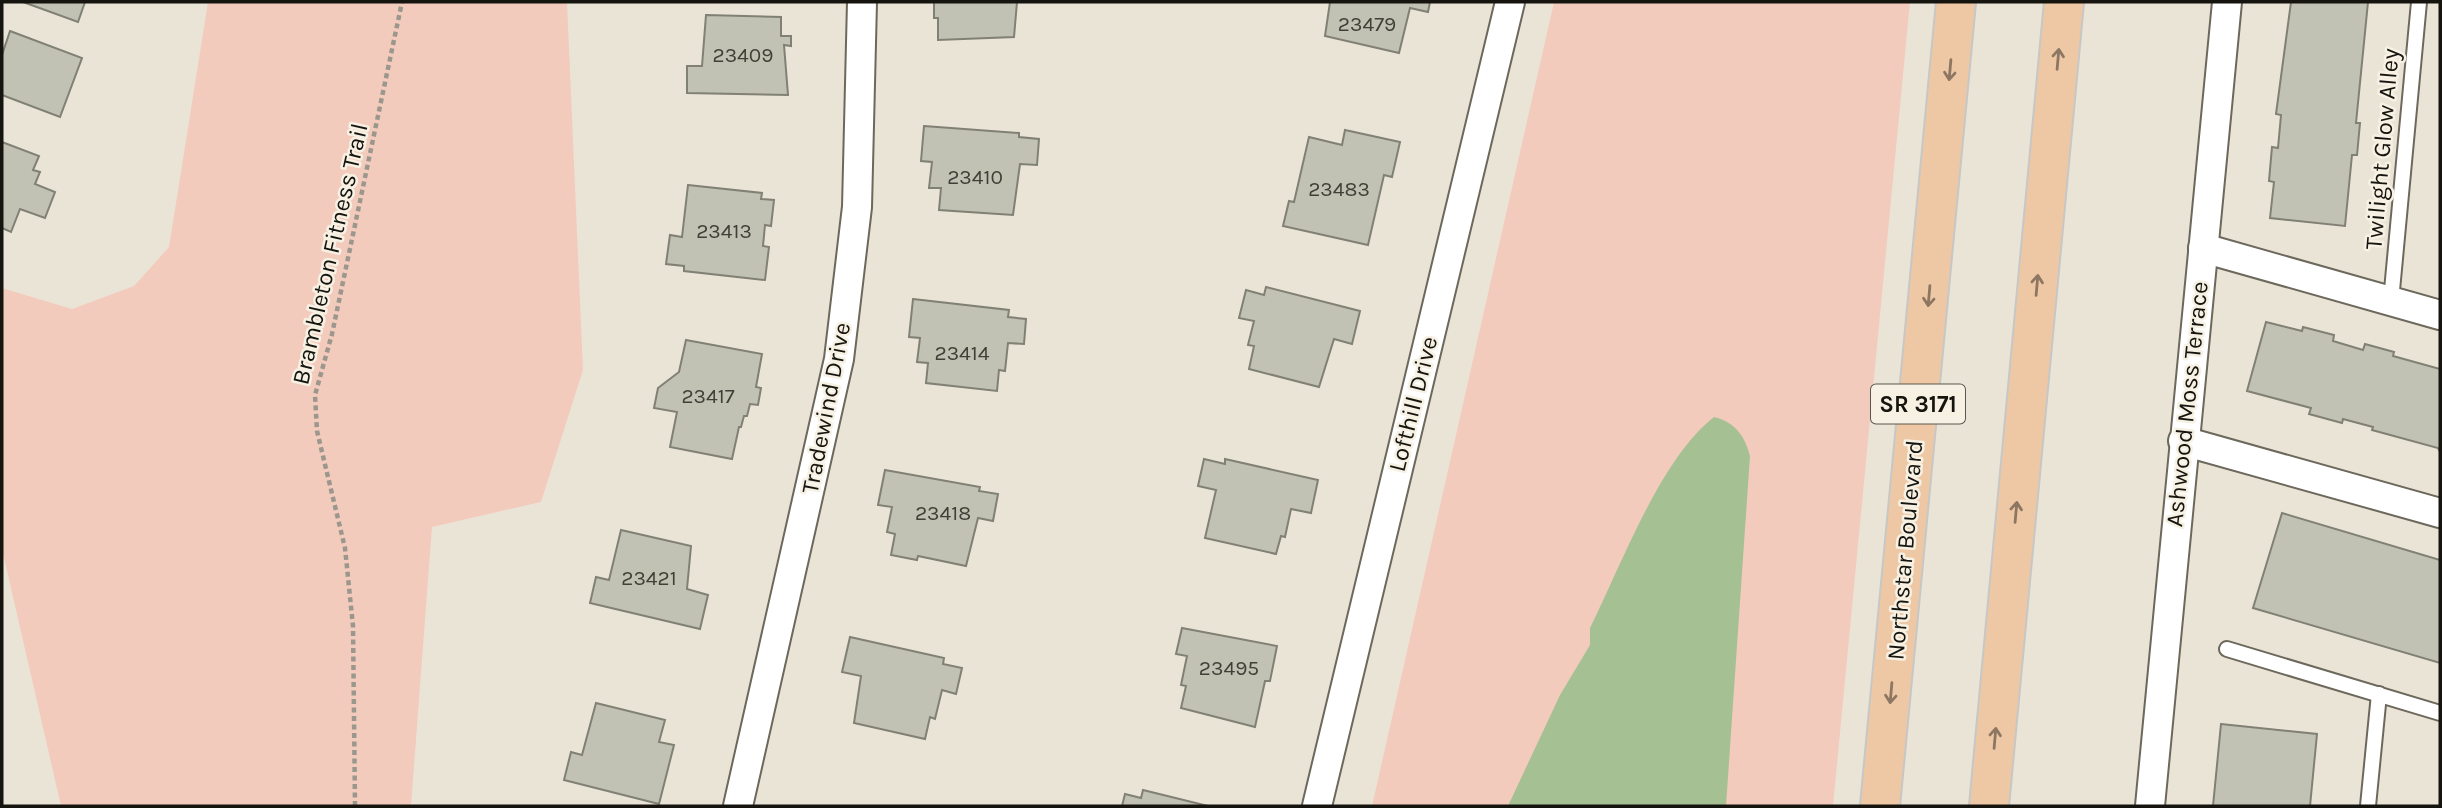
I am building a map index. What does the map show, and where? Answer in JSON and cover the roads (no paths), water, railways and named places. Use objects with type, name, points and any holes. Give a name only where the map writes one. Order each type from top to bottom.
[{"type":"main road","name":"Northstar Boulevard","points":[[1880,806],[1956,2]]},
{"type":"main road","points":[[1989,806],[2064,2]]},
{"type":"street","name":"Tradewind Drive","points":[[738,806],[838,359],[857,207],[862,2]]},
{"type":"street","name":"Lofthill Drive","points":[[1317,806],[1510,2]]},
{"type":"street","name":"Ashwood Moss Terrace","points":[[2150,806],[2227,2]]},
{"type":"street","points":[[2203,248],[2440,315]]},
{"type":"street","points":[[2183,441],[2440,513]]},
{"type":"lane","name":"Twilight Glow Alley","points":[[2391,300],[2419,2]]},
{"type":"lane","points":[[2227,649],[2440,713]]},
{"type":"lane","points":[[2368,806],[2379,694]]}]
